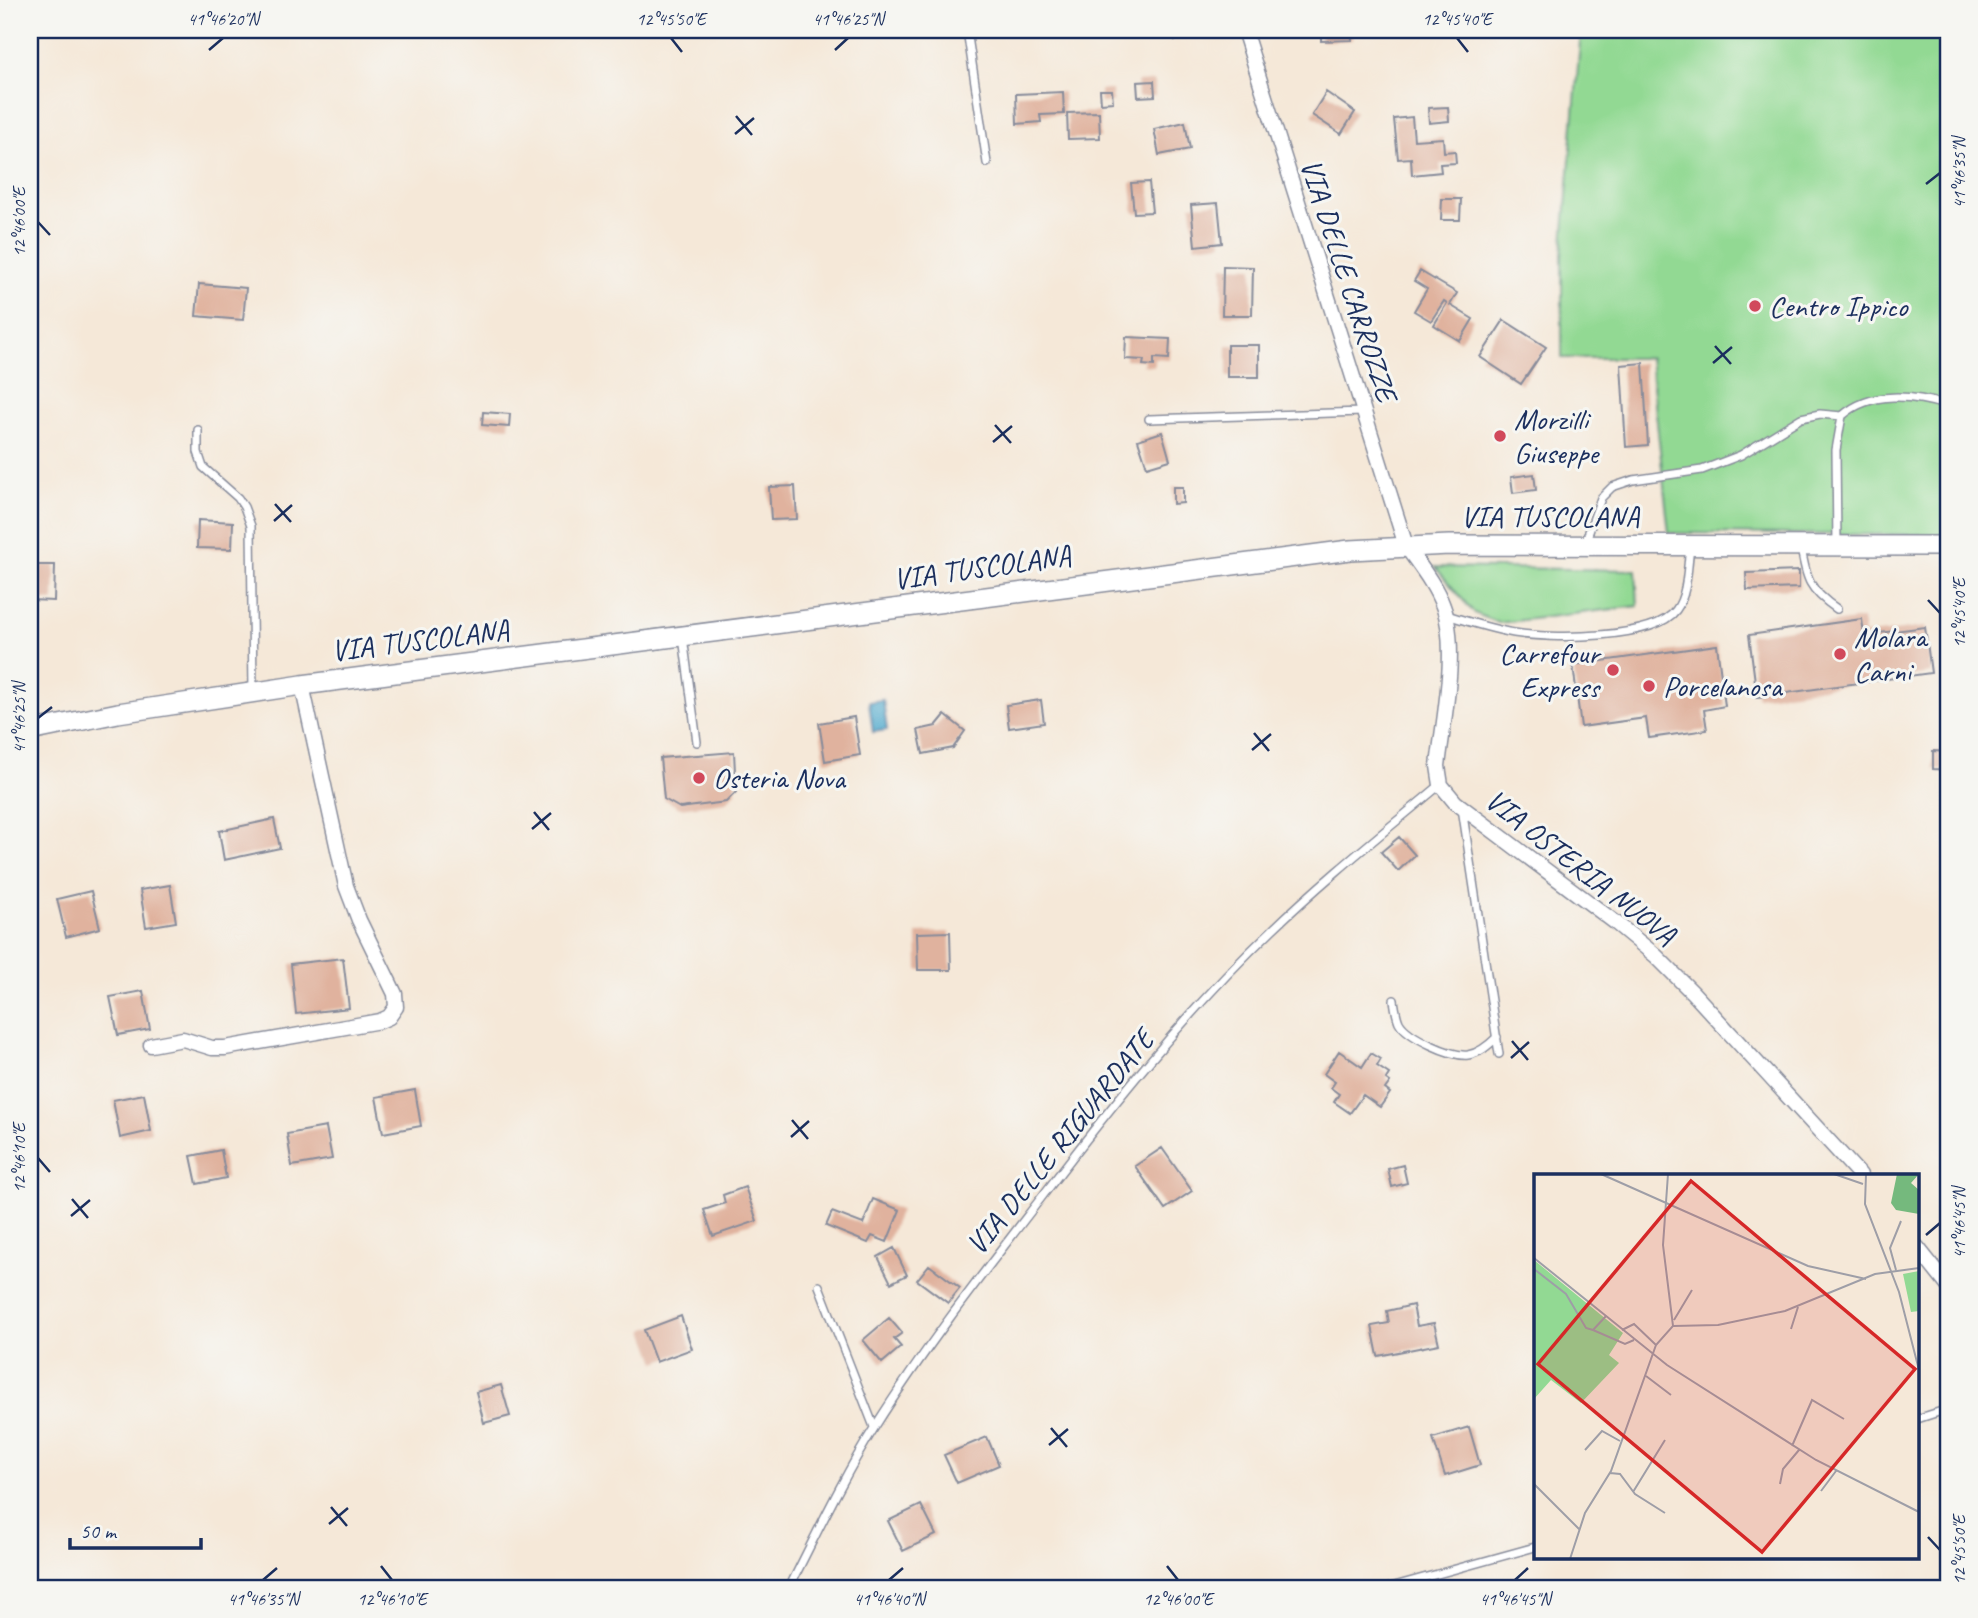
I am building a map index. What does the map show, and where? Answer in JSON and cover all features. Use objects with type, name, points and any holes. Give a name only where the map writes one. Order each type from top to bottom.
[{"type":"main road","name":"VIA TUSCOLANA","points":[[30,731],[118,713],[302,685],[1244,562],[1357,550],[1406,547],[1948,546]]},
{"type":"street","name":"VIA DELLE CARROZZE","points":[[1244,30],[1406,547]]},
{"type":"street","points":[[1406,547],[1436,591],[1446,615],[1449,651],[1438,766],[1441,785]]},
{"type":"street","points":[[151,1045],[183,1039],[212,1048],[225,1048],[380,1021],[394,1011],[397,1003],[394,994],[346,886],[302,685]]},
{"type":"street","name":"VIA OSTERIA NUOVA","points":[[1441,785],[1451,799],[1656,956],[1693,992],[1859,1174]]},
{"type":"street","points":[[1918,1248],[1948,1286]]},
{"type":"lane","points":[[967,30],[987,163]]},
{"type":"lane","points":[[1584,546],[1601,498],[1612,487],[1627,481],[1702,470],[1741,455],[1801,418],[1820,414],[1842,416],[1864,402],[1888,398],[1915,399],[1948,406]]},
{"type":"lane","points":[[1149,419],[1363,412]]},
{"type":"lane","points":[[1836,546],[1836,450],[1842,416]]},
{"type":"lane","points":[[198,430],[198,452],[203,467],[237,498],[244,507],[251,526],[253,692]]},
{"type":"lane","points":[[1446,615],[1501,631],[1544,637],[1614,633],[1656,626],[1668,618],[1681,601],[1690,546]]},
{"type":"lane","points":[[1801,546],[1805,571],[1811,586],[1837,609]]},
{"type":"lane","points":[[683,636],[697,741]]},
{"type":"lane","name":"VIA DELLE RIGUARDATE","points":[[789,1588],[874,1427],[921,1358],[1049,1187],[1175,1034],[1246,956],[1291,912],[1441,785]]},
{"type":"lane","points":[[1462,807],[1499,1054]]},
{"type":"lane","points":[[1394,1000],[1399,1023],[1405,1030],[1414,1037],[1446,1051],[1469,1055],[1488,1046],[1497,1037]]},
{"type":"lane","points":[[819,1286],[874,1427]]},
{"type":"lane","points":[[1918,1419],[1948,1409]]},
{"type":"lane","points":[[1387,1588],[1534,1547]]},
{"type":"green space","name":"Centro Ippico","points":[[1581,30],[1948,30],[1948,535],[1669,533],[1650,358],[1562,358],[1562,255]]},
{"type":"green space","points":[[1435,567],[1636,570],[1638,606],[1499,623],[1474,613]]},
{"type":"water","points":[[883,700],[887,730],[873,732],[869,702]]},
{"type":"building","points":[[1172,30],[1208,30],[1175,40]]},
{"type":"building","points":[[1321,30],[1351,30],[1352,40],[1321,41]]},
{"type":"building","points":[[1154,81],[1155,96],[1138,97],[1137,82]]},
{"type":"building","points":[[1100,90],[1112,90],[1113,102],[1101,103]]},
{"type":"building","points":[[1063,92],[1064,114],[1040,115],[1041,122],[1017,124],[1016,94]]},
{"type":"building","points":[[1326,92],[1355,112],[1341,134],[1312,115]]},
{"type":"building","points":[[1448,107],[1449,121],[1429,123],[1428,108]]},
{"type":"building","points":[[1099,112],[1100,138],[1068,139],[1067,113]]},
{"type":"building","points":[[1412,117],[1414,140],[1443,138],[1444,152],[1455,151],[1456,163],[1440,164],[1441,172],[1412,175],[1411,158],[1398,159],[1394,119]]},
{"type":"building","points":[[1185,122],[1190,149],[1159,155],[1154,129]]},
{"type":"building","points":[[1149,182],[1152,212],[1134,213],[1131,183]]},
{"type":"building","points":[[1442,199],[1461,199],[1460,220],[1441,220]]},
{"type":"building","points":[[1218,203],[1222,243],[1195,246],[1191,205]]},
{"type":"building","points":[[1223,266],[1253,267],[1252,315],[1222,315]]},
{"type":"building","points":[[1420,271],[1457,293],[1450,305],[1473,319],[1460,341],[1434,325],[1447,303],[1444,301],[1431,321],[1414,311],[1427,289],[1414,281]]},
{"type":"building","points":[[199,284],[246,288],[243,320],[196,316]]},
{"type":"building","points":[[1504,320],[1546,347],[1521,384],[1480,357]]},
{"type":"building","points":[[1126,337],[1170,339],[1169,359],[1154,358],[1154,366],[1143,365],[1144,360],[1125,359]]},
{"type":"building","points":[[1227,345],[1259,345],[1259,377],[1227,377]]},
{"type":"building","points":[[1643,363],[1648,445],[1626,447],[1621,365]]},
{"type":"building","points":[[483,412],[510,414],[509,427],[482,425]]},
{"type":"building","points":[[1162,432],[1170,460],[1147,467],[1138,440]]},
{"type":"building","points":[[1534,474],[1536,490],[1513,493],[1511,477]]},
{"type":"building","points":[[795,486],[797,519],[771,520],[769,487]]},
{"type":"building","points":[[1173,487],[1183,487],[1183,503],[1173,504]]},
{"type":"building","points":[[198,520],[233,522],[232,549],[197,548]]},
{"type":"building","points":[[30,565],[55,565],[54,601],[30,600]]},
{"type":"building","points":[[1799,571],[1799,588],[1747,590],[1746,573]]},
{"type":"building","name":"Molara Carni","points":[[1862,619],[1864,635],[1925,627],[1931,673],[1757,697],[1749,635]]},
{"type":"building","name":"Porcelanosa","points":[[1717,645],[1725,706],[1704,710],[1707,730],[1649,738],[1646,718],[1581,727],[1573,665]]},
{"type":"building","points":[[1041,700],[1044,723],[1009,728],[1006,705]]},
{"type":"building","points":[[945,715],[965,731],[953,748],[923,754],[918,730],[936,726]]},
{"type":"building","points":[[854,717],[860,755],[825,761],[819,723]]},
{"type":"building","points":[[1933,751],[1948,752],[1948,770],[1933,769]]},
{"type":"building","points":[[734,752],[736,792],[726,802],[680,808],[664,799],[660,758]]},
{"type":"building","points":[[274,819],[280,848],[224,860],[219,831]]},
{"type":"building","points":[[1399,837],[1415,855],[1398,871],[1381,852]]},
{"type":"building","points":[[170,885],[176,922],[146,927],[140,890]]},
{"type":"building","points":[[91,891],[100,928],[66,937],[57,899]]},
{"type":"building","points":[[950,932],[951,970],[918,970],[917,933]]},
{"type":"building","points":[[343,958],[349,1008],[296,1014],[291,964]]},
{"type":"building","points":[[143,991],[150,1029],[118,1035],[110,997]]},
{"type":"building","points":[[1339,1051],[1362,1067],[1371,1053],[1381,1059],[1377,1066],[1389,1074],[1386,1079],[1390,1082],[1385,1089],[1390,1093],[1380,1107],[1363,1095],[1350,1113],[1334,1102],[1339,1094],[1331,1088],[1335,1082],[1324,1074]]},
{"type":"building","points":[[415,1090],[421,1126],[383,1133],[376,1097]]},
{"type":"building","points":[[144,1094],[151,1131],[120,1138],[113,1100]]},
{"type":"building","points":[[326,1127],[332,1159],[292,1166],[287,1134]]},
{"type":"building","points":[[1162,1148],[1192,1191],[1165,1209],[1135,1166]]},
{"type":"building","points":[[221,1150],[226,1178],[197,1184],[191,1156]]},
{"type":"building","points":[[1403,1165],[1407,1183],[1392,1187],[1388,1169]]},
{"type":"building","points":[[745,1187],[757,1221],[713,1236],[704,1210],[725,1203],[723,1195]]},
{"type":"building","points":[[873,1199],[900,1210],[887,1242],[872,1236],[868,1243],[826,1226],[832,1212],[863,1224]]},
{"type":"building","points":[[894,1248],[907,1275],[891,1283],[878,1257]]},
{"type":"building","points":[[929,1265],[960,1288],[948,1303],[917,1280]]},
{"type":"building","points":[[1413,1305],[1417,1326],[1434,1323],[1439,1344],[1378,1356],[1372,1326],[1389,1323],[1387,1311]]},
{"type":"building","points":[[681,1316],[692,1349],[656,1362],[644,1330]]},
{"type":"building","points":[[889,1318],[902,1333],[894,1339],[901,1347],[882,1363],[863,1340]]},
{"type":"building","points":[[501,1385],[510,1416],[484,1423],[476,1392]]},
{"type":"building","points":[[1469,1427],[1480,1465],[1445,1476],[1433,1438]]},
{"type":"building","points":[[987,1437],[999,1465],[957,1483],[944,1455]]},
{"type":"building","points":[[921,1505],[936,1535],[903,1551],[888,1521]]},
{"type":"place","name":"Centro Ippico","points":[[1755,306]]},
{"type":"place","name":"Morzilli Giuseppe","points":[[1500,436]]},
{"type":"place","name":"Molara Carni","points":[[1840,654]]},
{"type":"place","name":"Carrefour Express","points":[[1613,670]]},
{"type":"place","name":"Porcelanosa","points":[[1649,686]]},
{"type":"place","name":"Osteria Nova","points":[[699,778]]}]
